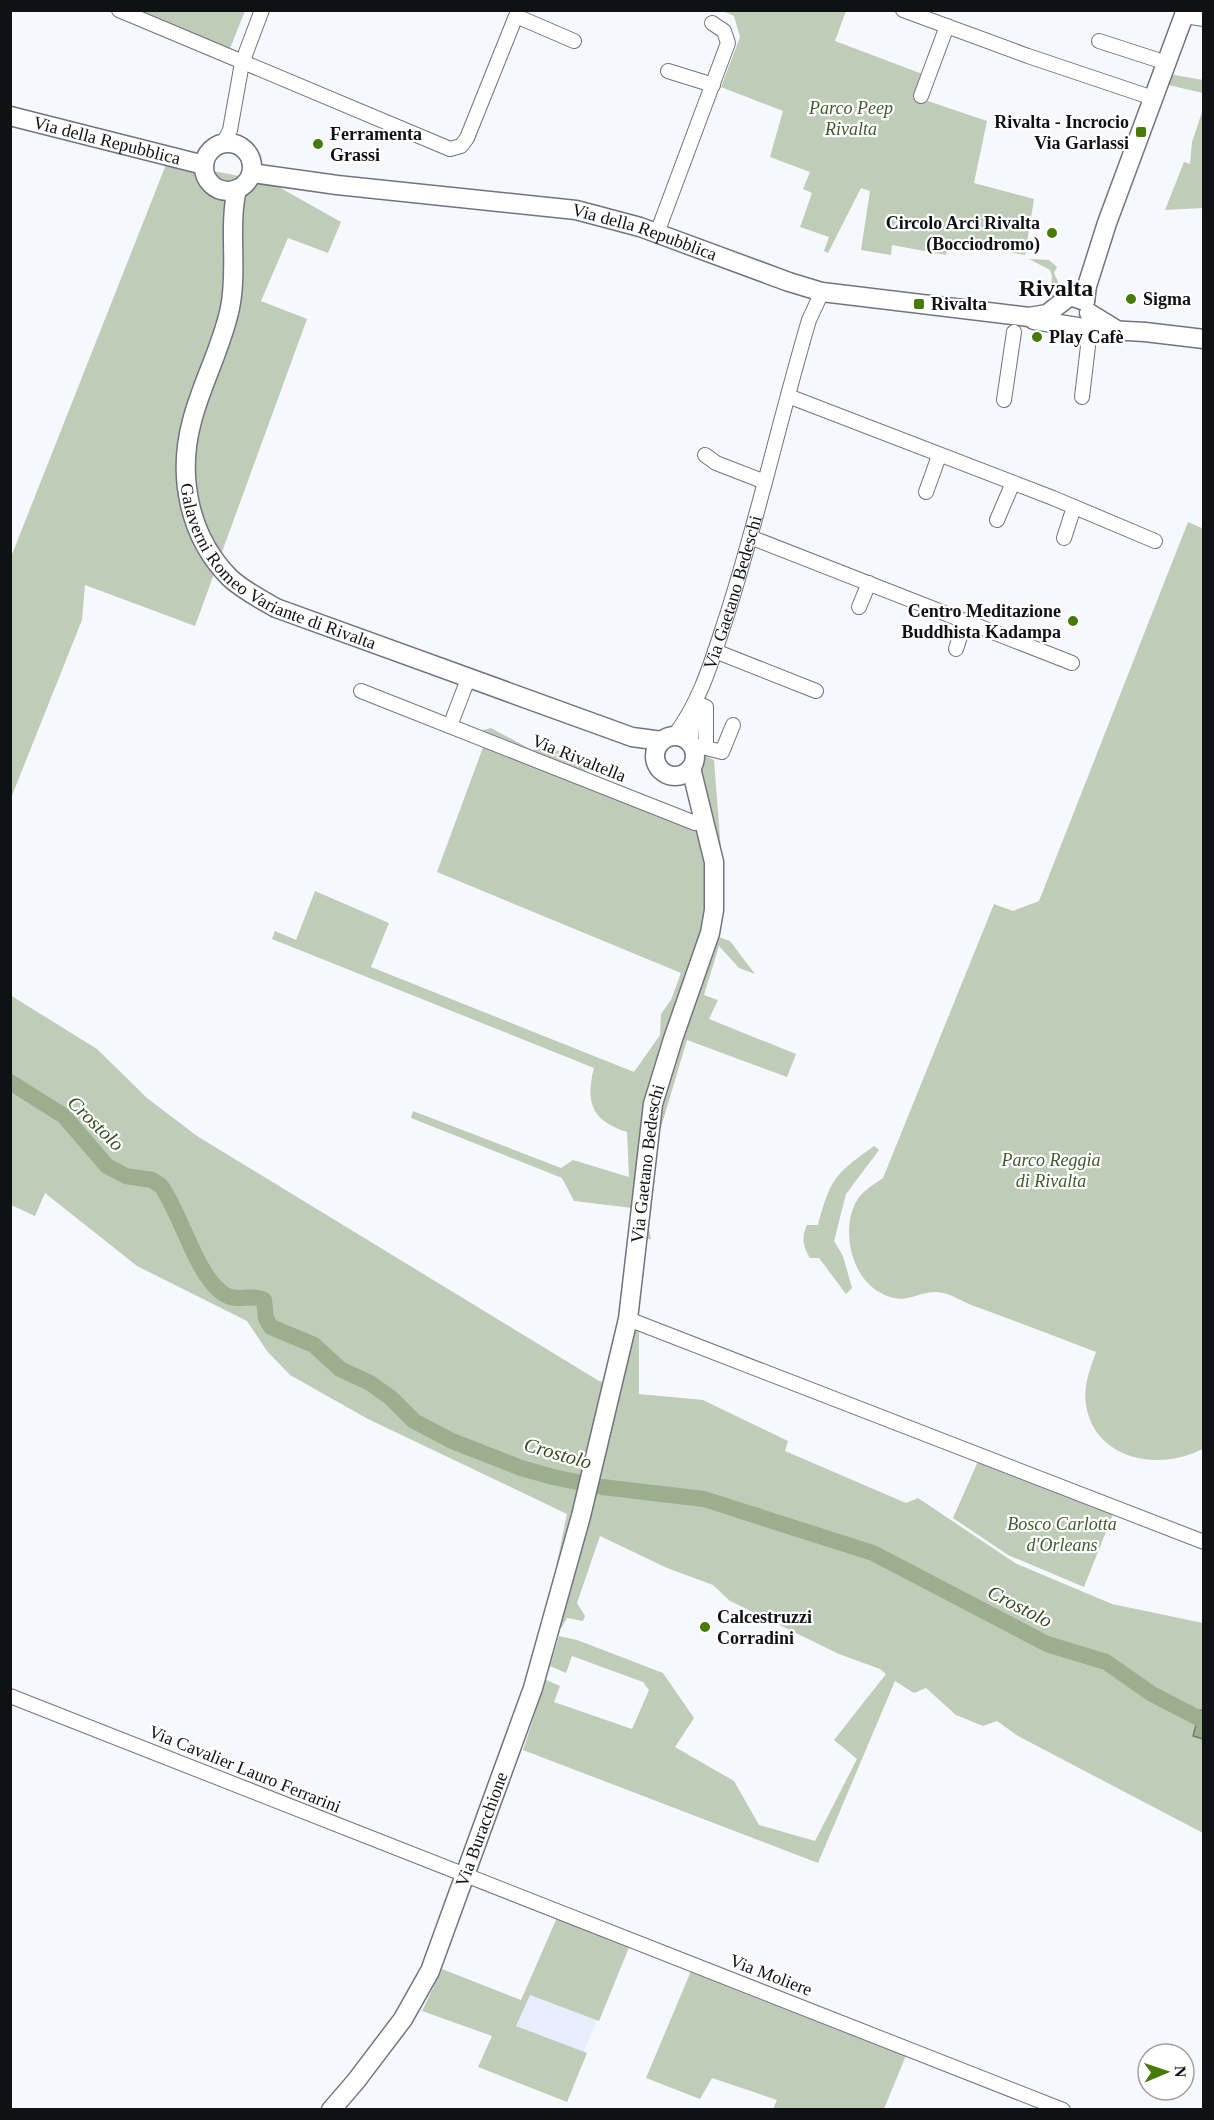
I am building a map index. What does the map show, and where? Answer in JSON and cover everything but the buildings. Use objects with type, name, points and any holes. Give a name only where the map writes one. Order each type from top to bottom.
[{"type":"main road","points":[[1076,313],[1185,13]]},
{"type":"main road","name":"Via della Repubblica","points":[[10,116],[204,165]]},
{"type":"main road","points":[[229,139],[241,146],[250,158],[252,172],[244,185],[230,190]]},
{"type":"main road","name":"Via della Repubblica","points":[[229,139],[211,150],[204,165],[208,180],[230,190]]},
{"type":"main road","name":"Via della Repubblica","points":[[252,172],[352,187],[576,210],[618,220],[822,292],[1029,317],[1076,313],[1116,330],[1203,339]]},
{"type":"main road","name":"Galaverni Romeo Variante di Rivalta","points":[[230,190],[234,255],[229,310],[187,440],[186,488],[201,538],[231,579],[276,608],[468,679],[632,738],[668,738]]},
{"type":"main road","points":[[680,736],[698,746],[691,768],[681,774],[672,775],[661,770],[656,759],[656,752],[668,738],[680,736]]},
{"type":"main road","name":"Galaverni Romeo Variante di Rivalta","points":[[632,738],[656,759]]},
{"type":"main road","name":"Via Gaetano Bedeschi","points":[[580,1520],[628,1319],[653,1104],[710,933],[714,910],[714,862],[699,817],[691,768]]},
{"type":"main road","name":"Via Gaetano Bedeschi","points":[[672,775],[699,817]]},
{"type":"main road","name":"Via Buracchione","points":[[331,2109],[356,2081],[418,1994],[465,1875],[533,1688],[580,1520]]},
{"type":"street","points":[[120,10],[242,63],[454,149],[461,146],[467,138],[516,16],[574,41]]},
{"type":"street","points":[[229,139],[242,63],[262,10]]},
{"type":"street","points":[[903,10],[1153,98]]},
{"type":"street","points":[[1185,13],[1203,19]]},
{"type":"street","points":[[657,233],[728,39],[724,31],[712,23]]},
{"type":"street","points":[[921,96],[947,26]]},
{"type":"street","points":[[1099,41],[1167,63]]},
{"type":"street","points":[[668,71],[713,85]]},
{"type":"street","name":"Via Gaetano Bedeschi","points":[[668,738],[694,704],[715,651],[750,537],[808,320],[822,292]]},
{"type":"street","points":[[1076,313],[1082,397]]},
{"type":"street","points":[[1004,400],[1014,332]]},
{"type":"street","points":[[788,396],[1012,485],[1074,507],[1155,541]]},
{"type":"street","points":[[705,455],[716,463],[765,482]]},
{"type":"street","points":[[926,492],[939,456]]},
{"type":"street","points":[[997,520],[1012,485]]},
{"type":"street","points":[[1064,538],[1074,507]]},
{"type":"street","points":[[750,537],[965,621],[1052,662],[1072,663]]},
{"type":"street","points":[[859,607],[869,583]]},
{"type":"street","points":[[956,649],[965,621]]},
{"type":"street","points":[[715,651],[816,691]]},
{"type":"street","points":[[450,726],[468,679]]},
{"type":"street","name":"Via Rivaltella","points":[[361,691],[699,817]]},
{"type":"street","name":"Via Gaetano Bedeschi","points":[[694,704],[698,746]]},
{"type":"street","points":[[698,746],[722,752],[733,725]]},
{"type":"street","points":[[628,1319],[1203,1542]]},
{"type":"street","name":"Via Cavalier Lauro Ferrarini","points":[[10,1696],[465,1875]]},
{"type":"street","name":"Via Moliere","points":[[465,1875],[1063,2109]]},
{"type":"shaded area","points":[[1203,1711],[1203,1739],[1193,1736],[1196,1725],[1191,1714]]},
{"type":"shaded area","points":[[530,1994],[597,2020],[583,2053],[516,2027]]},
{"type":"green space","points":[[138,11],[245,11],[229,51]]},
{"type":"green space","name":"Parco Peep Rivalta","points":[[723,11],[846,11],[835,41],[925,75],[916,97],[987,121],[974,183],[1034,199],[1025,255],[950,242],[946,255],[892,245],[891,255],[861,250],[870,191],[861,188],[828,253],[824,251],[829,237],[800,227],[812,193],[803,189],[810,172],[770,157],[783,111],[721,87],[740,37],[734,16]]},
{"type":"green space","points":[[1169,74],[1203,80],[1203,93],[1164,84]]},
{"type":"green space","points":[[1203,109],[1203,208],[1165,210],[1184,162],[1190,164],[1192,142]]},
{"type":"green space","points":[[167,162],[270,182],[341,222],[328,253],[288,238],[261,301],[307,319],[195,626],[85,585],[82,620],[11,798],[11,557]]},
{"type":"green space","points":[[1029,259],[1049,260],[1057,267],[1054,273],[1062,290],[1054,298],[1050,295],[1052,276],[1050,270]]},
{"type":"green space","name":"Parco Reggia di Rivalta","points":[[1188,522],[1204,529],[1204,1448],[1169,1459],[1150,1460],[1132,1457],[1116,1450],[1102,1439],[1092,1424],[1086,1405],[1085,1391],[1096,1352],[945,1293],[929,1293],[903,1299],[879,1292],[869,1285],[855,1264],[851,1252],[849,1226],[858,1198],[883,1178],[994,904],[1013,911],[1039,901]]},
{"type":"green space","points":[[491,728],[532,750],[545,747],[584,758],[586,780],[695,824],[692,786],[703,755],[714,760],[723,876],[716,936],[730,941],[755,974],[739,968],[719,946],[704,995],[718,1000],[709,1019],[796,1054],[787,1077],[687,1040],[659,1134],[649,1229],[651,1239],[628,1239],[632,1208],[574,1201],[562,1178],[411,1118],[413,1111],[561,1168],[573,1160],[629,1177],[627,1132],[615,1128],[599,1116],[591,1101],[591,1080],[594,1068],[272,939],[275,931],[296,940],[315,891],[389,923],[371,967],[634,1072],[660,1035],[661,1014],[671,1000],[681,973],[437,872],[485,742],[469,734]]},
{"type":"green space","points":[[10,995],[97,1049],[147,1098],[197,1136],[599,1381],[613,1385],[634,1327],[639,1324],[639,1394],[703,1400],[788,1441],[785,1451],[906,1503],[918,1498],[1015,1563],[1112,1604],[1203,1623],[1203,1833],[1018,1736],[997,1721],[983,1726],[956,1715],[926,1688],[914,1693],[895,1681],[818,1863],[523,1750],[546,1680],[560,1686],[554,1702],[632,1729],[649,1690],[643,1682],[572,1656],[566,1673],[550,1666],[559,1636],[577,1640],[663,1673],[694,1718],[675,1747],[734,1781],[759,1825],[815,1841],[857,1759],[834,1740],[886,1674],[880,1669],[839,1654],[730,1601],[713,1585],[667,1568],[600,1536],[577,1603],[585,1616],[583,1621],[567,1618],[562,1627],[548,1637],[547,1611],[567,1514],[368,1419],[290,1375],[267,1351],[247,1321],[137,1266],[45,1193],[35,1216],[11,1205]]},
{"type":"green space","points":[[874,1146],[879,1150],[846,1194],[834,1241],[843,1256],[852,1288],[846,1294],[819,1258],[810,1258],[803,1238],[807,1225],[818,1225],[831,1187],[842,1171]]},
{"type":"green space","name":"Bosco Carlotta d'Orleans","points":[[979,1459],[1113,1514],[1084,1587],[1008,1555],[953,1518]]},
{"type":"green space","points":[[560,1911],[632,1940],[599,2021],[530,1995],[516,2026],[587,2053],[567,2102],[478,2067],[492,2036],[422,2011],[442,1969],[521,2000]]},
{"type":"green space","points":[[694,1964],[909,2048],[884,2109],[773,2109],[777,2100],[712,2078],[700,2099],[646,2078]]},
{"type":"waterway","name":"Crostolo","points":[[10,1082],[64,1116],[107,1166],[126,1176],[152,1180],[161,1186],[205,1273],[224,1294],[234,1298],[254,1297],[264,1300],[266,1318],[271,1327],[314,1345],[340,1369],[370,1383],[391,1398],[414,1421],[452,1441],[521,1468],[602,1487],[704,1499],[873,1553],[1047,1644],[1106,1662],[1152,1694],[1204,1721]]},
{"type":"place","name":"Rivalta - Incrocio Via Garlassi","points":[[1141,132]]},
{"type":"place","name":"Ferramenta Grassi","points":[[318,144]]},
{"type":"place","name":"Circolo Arci Rivalta (Bocciodromo)","points":[[1052,233]]},
{"type":"place","name":"Sigma","points":[[1131,299]]},
{"type":"place","name":"Rivalta","points":[[919,304]]},
{"type":"place","name":"Play Cafè","points":[[1037,337]]},
{"type":"place","name":"Centro Meditazione Buddhista Kadampa","points":[[1073,621]]},
{"type":"place","name":"Calcestruzzi Corradini","points":[[705,1627]]},
{"type":"district","name":"Rivalta","points":[[1056,288]]}]
